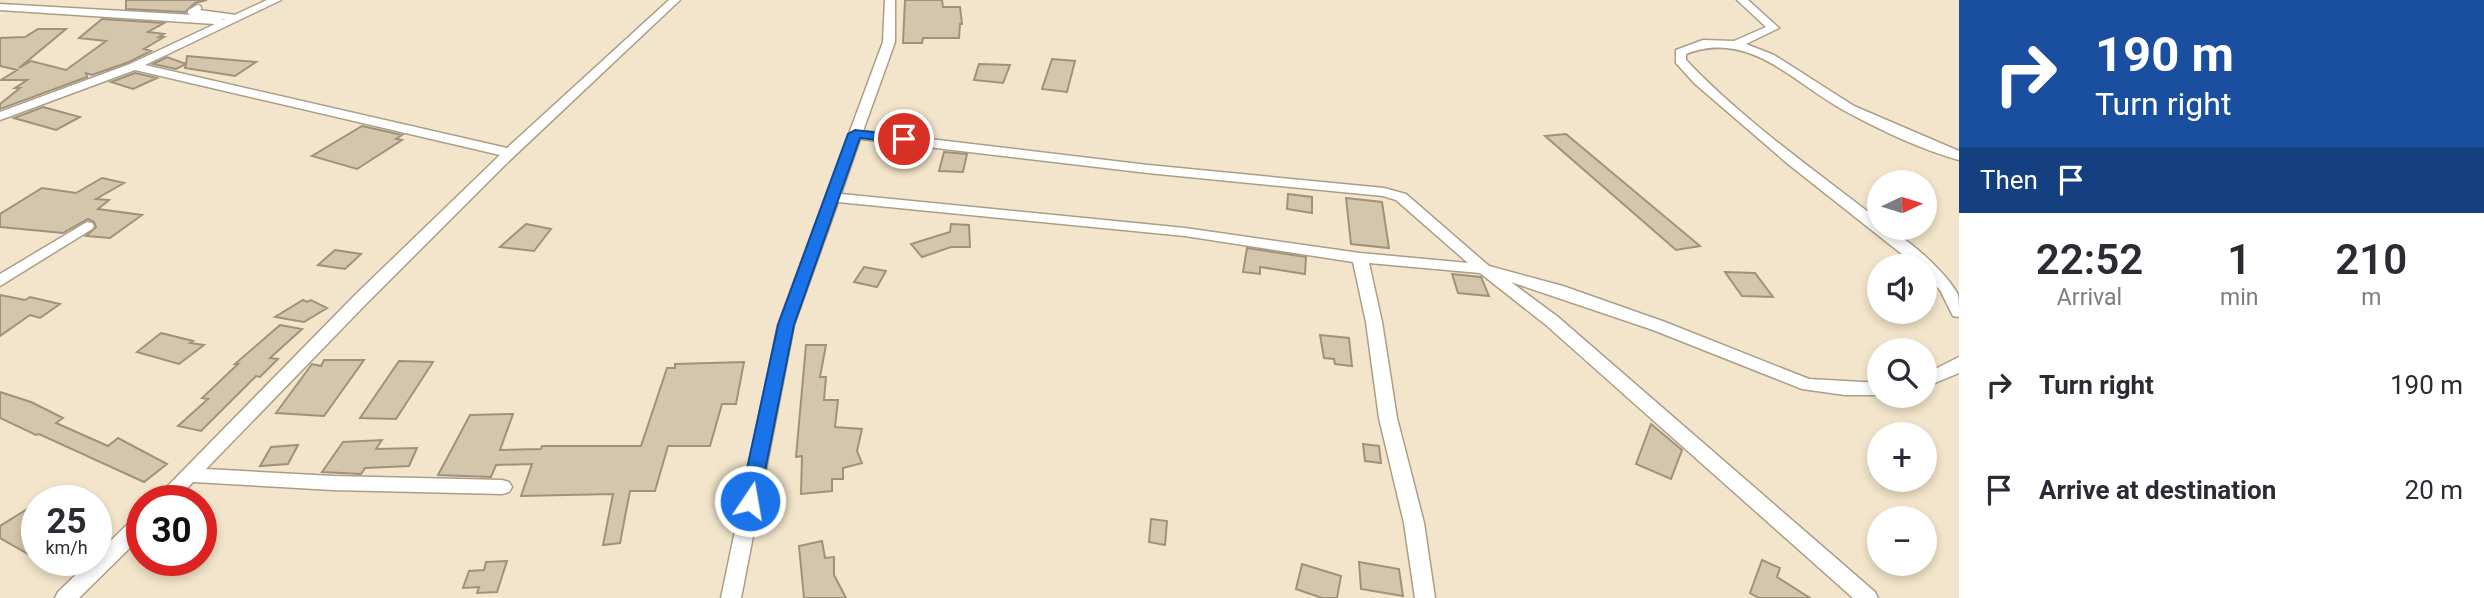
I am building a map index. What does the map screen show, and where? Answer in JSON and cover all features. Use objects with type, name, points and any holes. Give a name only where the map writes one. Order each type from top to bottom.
[{"type":"street","points":[[0,116],[134,66],[276,0]]},
{"type":"street","points":[[180,485],[361,299],[511,153],[675,0]]},
{"type":"street","points":[[731,598],[786,325],[889,42],[890,0]]},
{"type":"street","points":[[1736,44],[1773,27],[1742,0]]},
{"type":"street","points":[[0,7],[212,19],[223,24]]},
{"type":"street","points":[[1959,156],[1848,109],[1788,67],[1736,44],[1710,42],[1691,46],[1681,52],[1680,61],[1698,80],[1793,161],[1917,257],[1946,288],[1959,312]]},
{"type":"street","points":[[134,66],[217,88],[511,153]]},
{"type":"street","points":[[855,134],[1149,169],[1384,192],[1401,197],[1485,269],[1552,321],[1868,598]]},
{"type":"street","points":[[833,197],[1185,232],[1360,258],[1485,269],[1557,290],[1660,326],[1808,385],[1867,389]]},
{"type":"street","points":[[0,281],[87,226]]},
{"type":"street","points":[[1360,258],[1374,322],[1388,418],[1414,523],[1425,598]]},
{"type":"street","points":[[1937,376],[1953,369],[1959,363]]},
{"type":"street","points":[[191,475],[333,483],[502,487]]},
{"type":"street","points":[[65,598],[126,539]]},
{"type":"lane","points":[[198,8],[191,12],[236,18]]},
{"type":"building","points":[[126,0],[207,0],[195,3],[185,12],[126,9]]},
{"type":"building","points":[[905,0],[942,0],[943,7],[960,7],[962,24],[959,38],[923,38],[922,43],[903,43]]},
{"type":"building","points":[[102,19],[164,23],[148,32],[164,34],[159,37],[164,37],[144,49],[151,51],[129,62],[92,75],[86,73],[87,77],[0,109],[0,104],[27,80],[1,80],[17,70],[0,66],[0,38],[25,37],[38,29],[66,29],[19,68],[31,61],[66,70],[106,41],[79,38]]},
{"type":"building","points":[[187,56],[256,62],[235,76],[185,68]]},
{"type":"building","points":[[167,57],[186,64],[176,69],[153,64]]},
{"type":"building","points":[[1052,59],[1075,61],[1067,92],[1042,89]]},
{"type":"building","points":[[979,64],[1010,65],[1003,83],[974,80]]},
{"type":"building","points":[[135,73],[157,78],[133,89],[111,82]]},
{"type":"building","points":[[43,107],[80,117],[56,130],[14,118]]},
{"type":"building","points":[[362,126],[402,135],[396,139],[402,140],[357,169],[312,156]]},
{"type":"building","points":[[1566,134],[1700,246],[1676,250],[1545,136]]},
{"type":"building","points":[[944,152],[967,154],[963,172],[939,171]]},
{"type":"building","points":[[102,178],[124,183],[96,199],[109,200],[98,209],[142,215],[110,238],[86,236],[96,227],[94,222],[88,219],[63,233],[0,227],[0,214],[42,188],[76,193]]},
{"type":"building","points":[[1288,194],[1312,197],[1312,213],[1287,209]]},
{"type":"building","points":[[1346,198],[1382,202],[1389,248],[1351,244]]},
{"type":"building","points":[[526,224],[551,229],[534,251],[500,247]]},
{"type":"building","points":[[951,224],[969,225],[970,247],[951,247],[922,257],[911,244],[950,232]]},
{"type":"building","points":[[1247,248],[1306,257],[1305,274],[1260,267],[1260,274],[1243,272]]},
{"type":"building","points":[[335,250],[361,254],[345,269],[318,265]]},
{"type":"building","points":[[864,267],[886,271],[877,287],[854,282]]},
{"type":"building","points":[[1725,272],[1755,273],[1773,297],[1742,296]]},
{"type":"building","points":[[1452,274],[1481,277],[1489,296],[1458,293]]},
{"type":"building","points":[[0,295],[25,300],[30,297],[60,304],[40,318],[30,315],[0,336]]},
{"type":"building","points":[[303,300],[311,300],[327,308],[304,322],[275,317]]},
{"type":"building","points":[[280,325],[302,329],[270,358],[278,359],[260,377],[256,376],[201,431],[178,426],[208,399],[202,398],[238,364],[235,364]]},
{"type":"building","points":[[161,333],[204,345],[179,364],[137,352]]},
{"type":"building","points":[[1320,335],[1349,338],[1352,366],[1335,364],[1334,359],[1324,358]]},
{"type":"building","points":[[806,345],[826,345],[820,377],[826,377],[824,400],[838,400],[835,427],[862,429],[857,451],[862,463],[843,468],[843,479],[832,479],[832,491],[801,494],[802,456],[796,457]]},
{"type":"building","points":[[324,360],[364,360],[324,416],[276,413],[312,364],[321,366]]},
{"type":"building","points":[[399,361],[433,362],[396,419],[360,418]]},
{"type":"building","points":[[744,362],[736,404],[722,404],[710,446],[668,446],[655,491],[630,491],[620,543],[603,545],[613,494],[521,496],[532,464],[496,465],[491,477],[438,475],[470,415],[513,414],[500,450],[541,449],[542,446],[641,446],[667,368],[675,368],[675,364]]},
{"type":"building","points":[[0,392],[31,402],[63,418],[56,423],[108,446],[118,438],[167,464],[144,482],[0,418]]},
{"type":"building","points":[[1651,424],[1682,450],[1671,479],[1636,464]]},
{"type":"building","points":[[382,440],[376,449],[417,448],[409,466],[365,468],[361,474],[322,472],[343,442]]},
{"type":"building","points":[[1363,444],[1379,446],[1381,463],[1365,461]]},
{"type":"building","points":[[298,445],[288,464],[260,466],[271,447]]},
{"type":"building","points":[[21,513],[21,550],[0,538],[0,526]]},
{"type":"building","points":[[1151,519],[1167,521],[1165,545],[1149,542]]},
{"type":"building","points":[[822,541],[825,558],[834,557],[834,575],[846,598],[804,598],[799,546]]},
{"type":"building","points":[[1762,560],[1780,568],[1777,577],[1810,598],[1759,598],[1750,593]]},
{"type":"building","points":[[507,561],[497,592],[477,593],[479,587],[463,588],[469,571],[484,570],[486,562]]},
{"type":"building","points":[[1359,562],[1399,569],[1403,596],[1361,589]]},
{"type":"building","points":[[1302,564],[1341,576],[1337,598],[1322,598],[1296,589]]},
{"type":"route","points":[[750,501],[786,325],[855,134],[904,139]]}]
